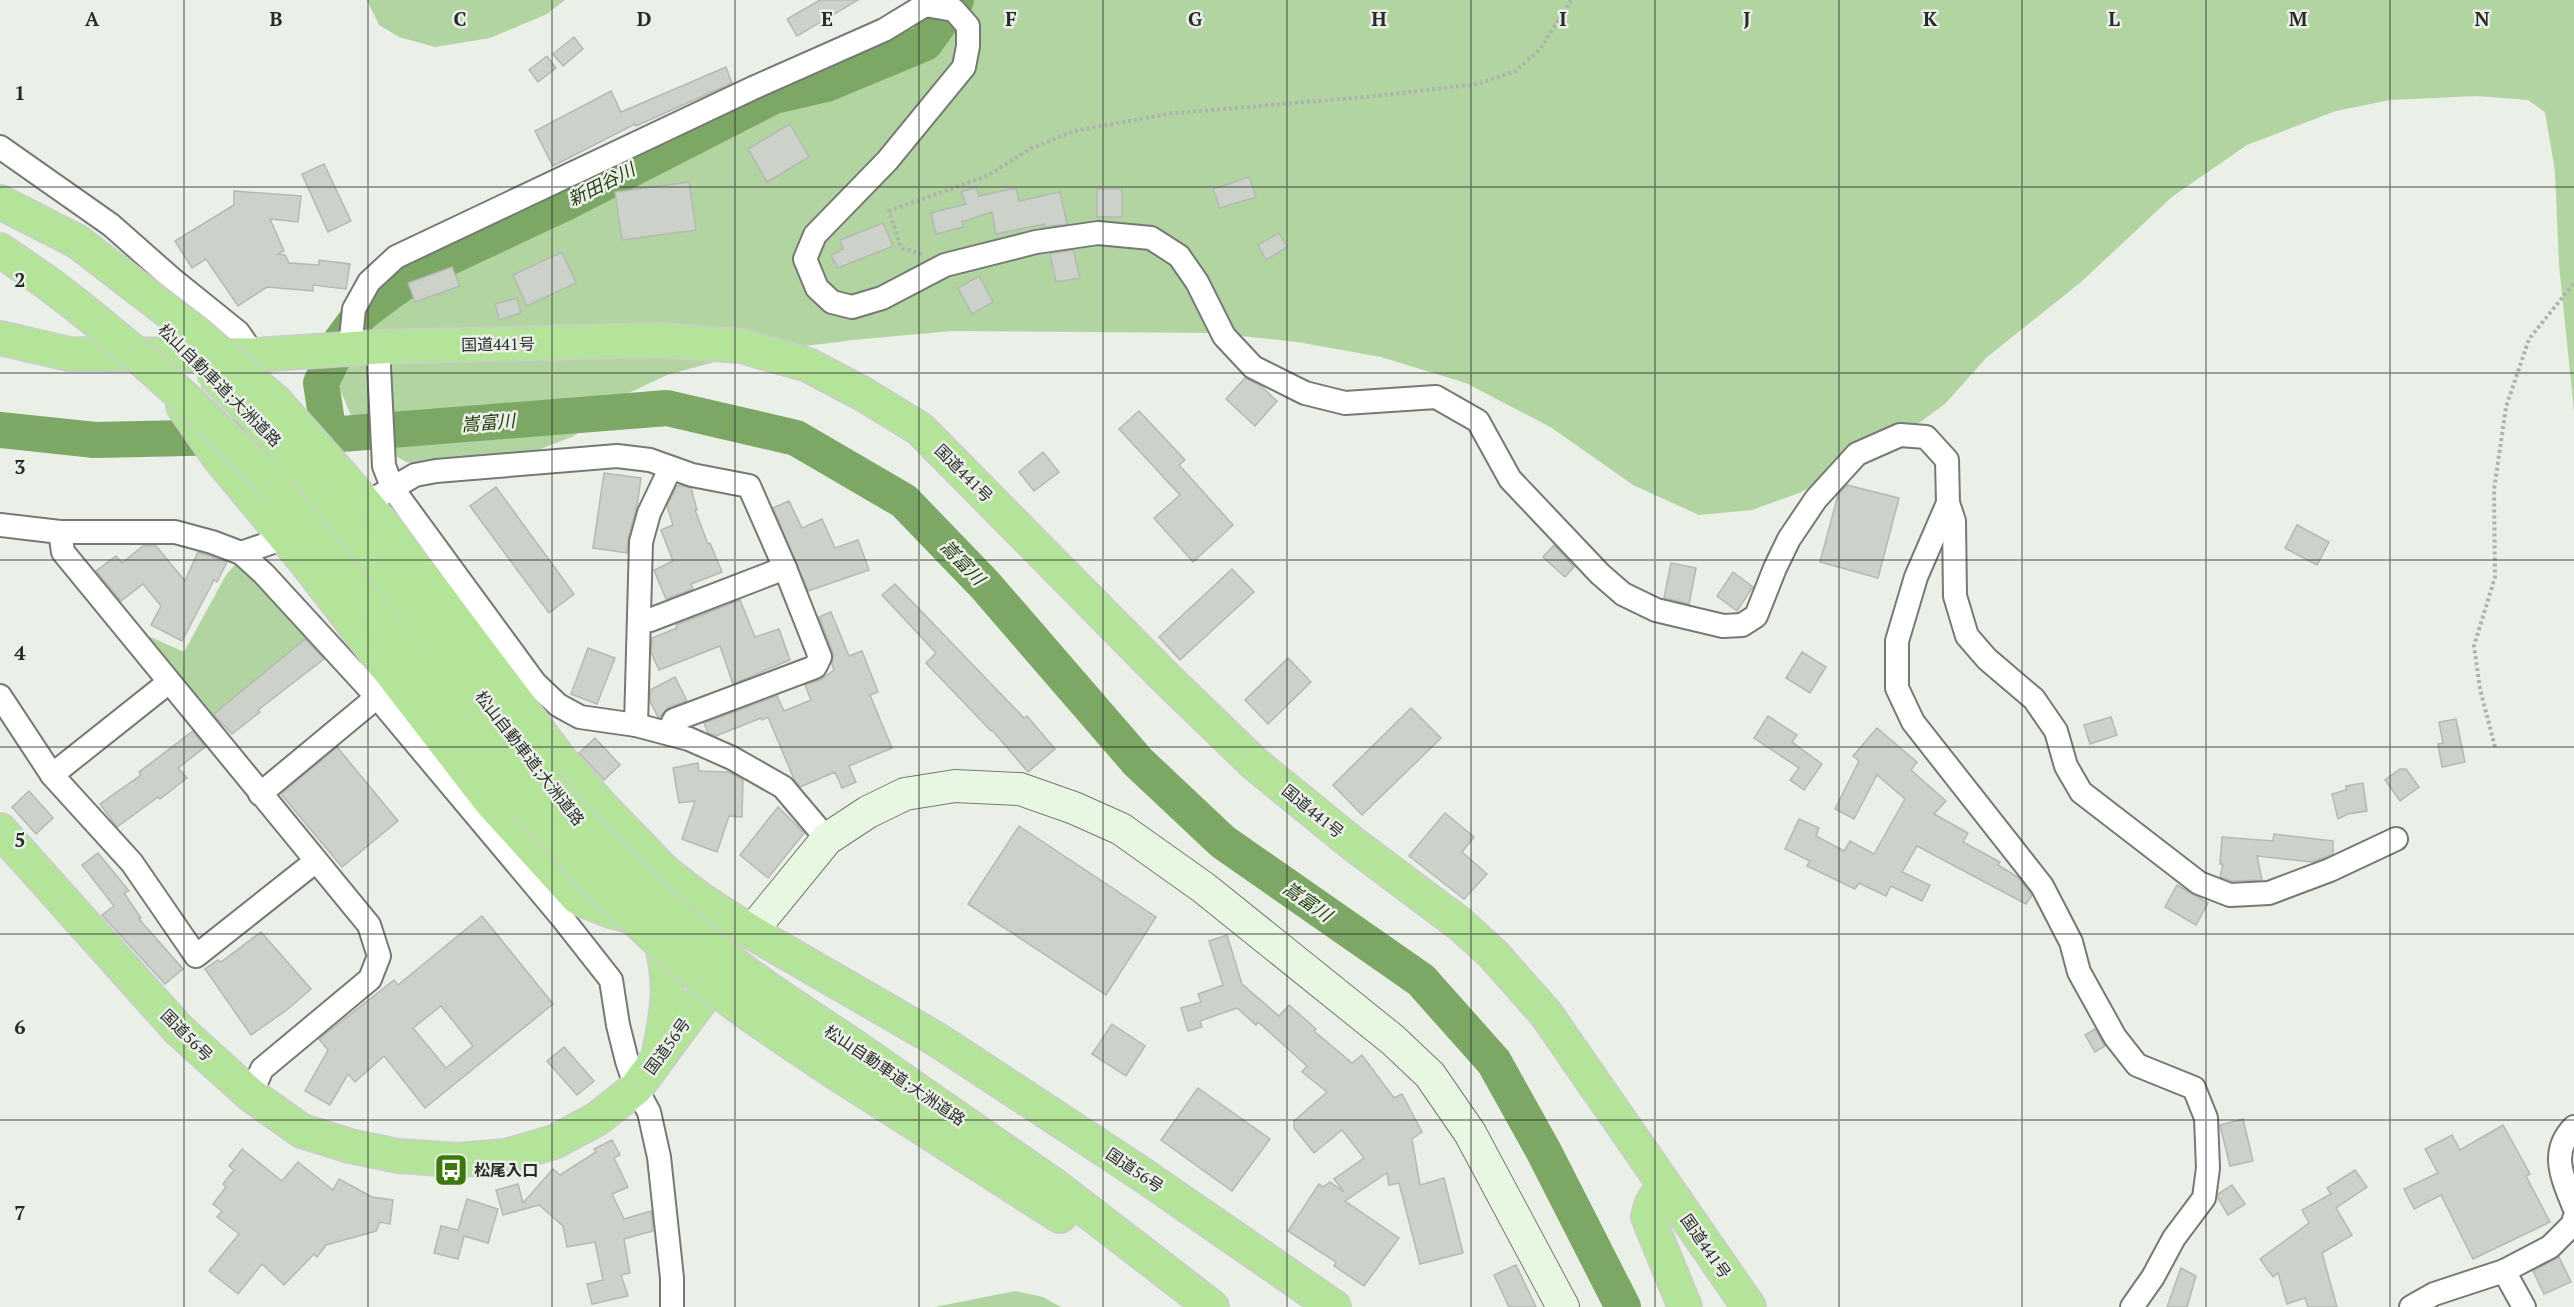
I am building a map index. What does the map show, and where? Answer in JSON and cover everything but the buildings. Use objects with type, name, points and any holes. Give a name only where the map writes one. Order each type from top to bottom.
[{"type":"highway","points":[[0,203],[73,246],[199,335],[275,401],[346,489],[385,527],[559,758],[602,807],[665,872],[700,899],[751,932]]},
{"type":"highway","name":"松山自動車道;大洲道路","points":[[0,250],[106,327],[161,373],[215,424],[265,492],[536,794],[590,835],[695,933],[743,971],[1055,1186],[1212,1307]]},
{"type":"highway","name":"国道441号","points":[[0,338],[69,354],[254,355],[369,359],[659,340],[741,346],[808,365],[863,394],[920,429],[1165,677],[1255,764],[1352,843],[1460,924],[1493,954],[1546,1014],[1749,1307]]},
{"type":"highway","name":"松山自動車道;大洲道路","points":[[346,489],[425,622],[536,794],[617,902],[674,955],[727,998],[835,1072],[1043,1204],[1193,1307]]},
{"type":"highway","points":[[265,492],[490,801],[578,898],[648,921],[751,932]]},
{"type":"highway","name":"国道56号","points":[[0,830],[179,1030],[251,1095],[302,1131],[351,1146],[398,1156],[458,1160],[506,1156],[554,1142],[597,1119],[636,1088],[751,932],[936,1039],[1140,1173],[1334,1307]]},
{"type":"highway","points":[[648,921],[659,934],[668,969],[666,1017],[657,1060]]},
{"type":"highway","points":[[1664,1186],[1651,1205],[1648,1217],[1685,1307]]},
{"type":"street","points":[[827,839],[783,787],[732,758],[689,739],[636,725],[580,717],[558,705],[536,682],[498,635],[393,489],[384,466],[369,359],[354,309],[369,282],[396,257],[742,93],[884,30],[926,2],[954,10],[968,26],[968,46],[964,67],[887,161],[814,235],[805,259],[817,288],[832,302],[852,307],[882,298],[945,265],[1036,242],[1098,233],[1151,238],[1179,256],[1197,282],[1224,336],[1253,367],[1305,393],[1346,403],[1436,397],[1478,421],[1510,479],[1600,574],[1623,594],[1656,610],[1723,626],[1742,625],[1756,616],[1774,568],[1789,539],[1816,500],[1857,454],[1900,435],[1926,436],[1947,460],[1948,503],[1954,521],[1955,596],[1967,636],[1987,659],[2034,699],[2056,731],[2066,766],[2081,792],[2199,883],[2230,895],[2269,893],[2330,870],[2396,839]]},
{"type":"street","points":[[0,147],[111,225],[171,278],[238,332],[254,355]]},
{"type":"street","points":[[346,489],[393,489],[415,475],[436,471],[617,456],[650,460],[670,469],[749,486],[785,568],[820,657],[815,667],[674,720],[668,734]]},
{"type":"street","points":[[636,725],[641,542],[649,513],[670,469]]},
{"type":"street","points":[[1948,503],[1916,577],[1897,641],[1897,688],[1913,722],[2042,886],[2071,942],[2079,972],[2115,1037],[2137,1065],[2194,1088],[2206,1118],[2208,1168],[2204,1198],[2174,1238],[2153,1277],[2132,1307]]},
{"type":"street","points":[[0,525],[60,532],[175,532],[241,553],[264,574],[377,697],[563,919],[611,980],[618,1025],[636,1088],[649,1112],[659,1157],[672,1278],[672,1307]]},
{"type":"street","points":[[60,532],[63,552],[369,925],[379,956],[369,979],[262,1069],[251,1095]]},
{"type":"street","points":[[241,553],[270,543]]},
{"type":"street","points":[[640,621],[650,620],[785,568]]},
{"type":"street","points":[[52,776],[168,682]]},
{"type":"street","points":[[0,696],[52,776],[132,863],[196,956],[316,861]]},
{"type":"street","points":[[260,794],[377,697]]},
{"type":"street","points":[[751,932],[827,839],[868,812],[905,794],[955,786],[1020,789],[1074,808],[1121,829],[1204,888],[1394,1040],[1430,1075],[1470,1133],[1563,1307]]},
{"type":"street","points":[[2574,1127],[2565,1137],[2560,1155],[2562,1175],[2574,1207]]},
{"type":"street","points":[[2411,1307],[2434,1294],[2504,1271],[2550,1247],[2574,1224],[2574,1219]]},
{"type":"street","points":[[2504,1271],[2524,1307]]},
{"type":"path","points":[[945,265],[935,257],[901,248],[889,211],[987,176],[1032,148],[1074,131],[1174,113],[1377,96],[1477,84],[1516,71],[1540,49],[1571,0]]},
{"type":"path","points":[[2495,747],[2480,689],[2474,646],[2495,577],[2494,490],[2506,407],[2529,339],[2574,283]]},
{"type":"green space","points":[[367,0],[565,0],[547,14],[490,38],[435,47],[399,37],[379,25]]},
{"type":"green space","points":[[929,0],[2574,0],[2574,411],[2559,265],[2555,171],[2545,112],[2528,100],[2477,96],[2390,100],[2336,111],[2247,145],[2173,196],[2081,282],[1986,358],[1945,404],[1880,451],[1799,493],[1752,510],[1699,515],[1633,485],[1552,428],[1466,383],[1381,357],[1297,342],[1213,333],[952,331],[853,340],[743,354],[667,375],[618,398],[574,436],[517,458],[458,470],[406,462],[366,438],[354,423],[340,389],[337,354],[368,277],[677,127],[798,82],[879,44]]},
{"type":"green space","points":[[240,559],[313,637],[213,723],[133,639],[146,635],[184,652],[226,575]]},
{"type":"green space","points":[[1015,1291],[1043,1297],[1061,1307],[935,1307]]},
{"type":"waterway","name":"新田谷川","points":[[329,435],[321,383],[341,341],[361,314],[390,292],[422,270],[567,202],[774,96],[826,84],[925,43],[956,0]]},
{"type":"waterway","name":"嵩富川","points":[[0,430],[95,440],[329,435],[667,408],[796,438],[904,501],[985,585],[1138,762],[1223,842],[1421,980],[1494,1062],[1543,1150],[1623,1307]]},
{"type":"place","name":"松尾入口","points":[[451,1170]]}]
